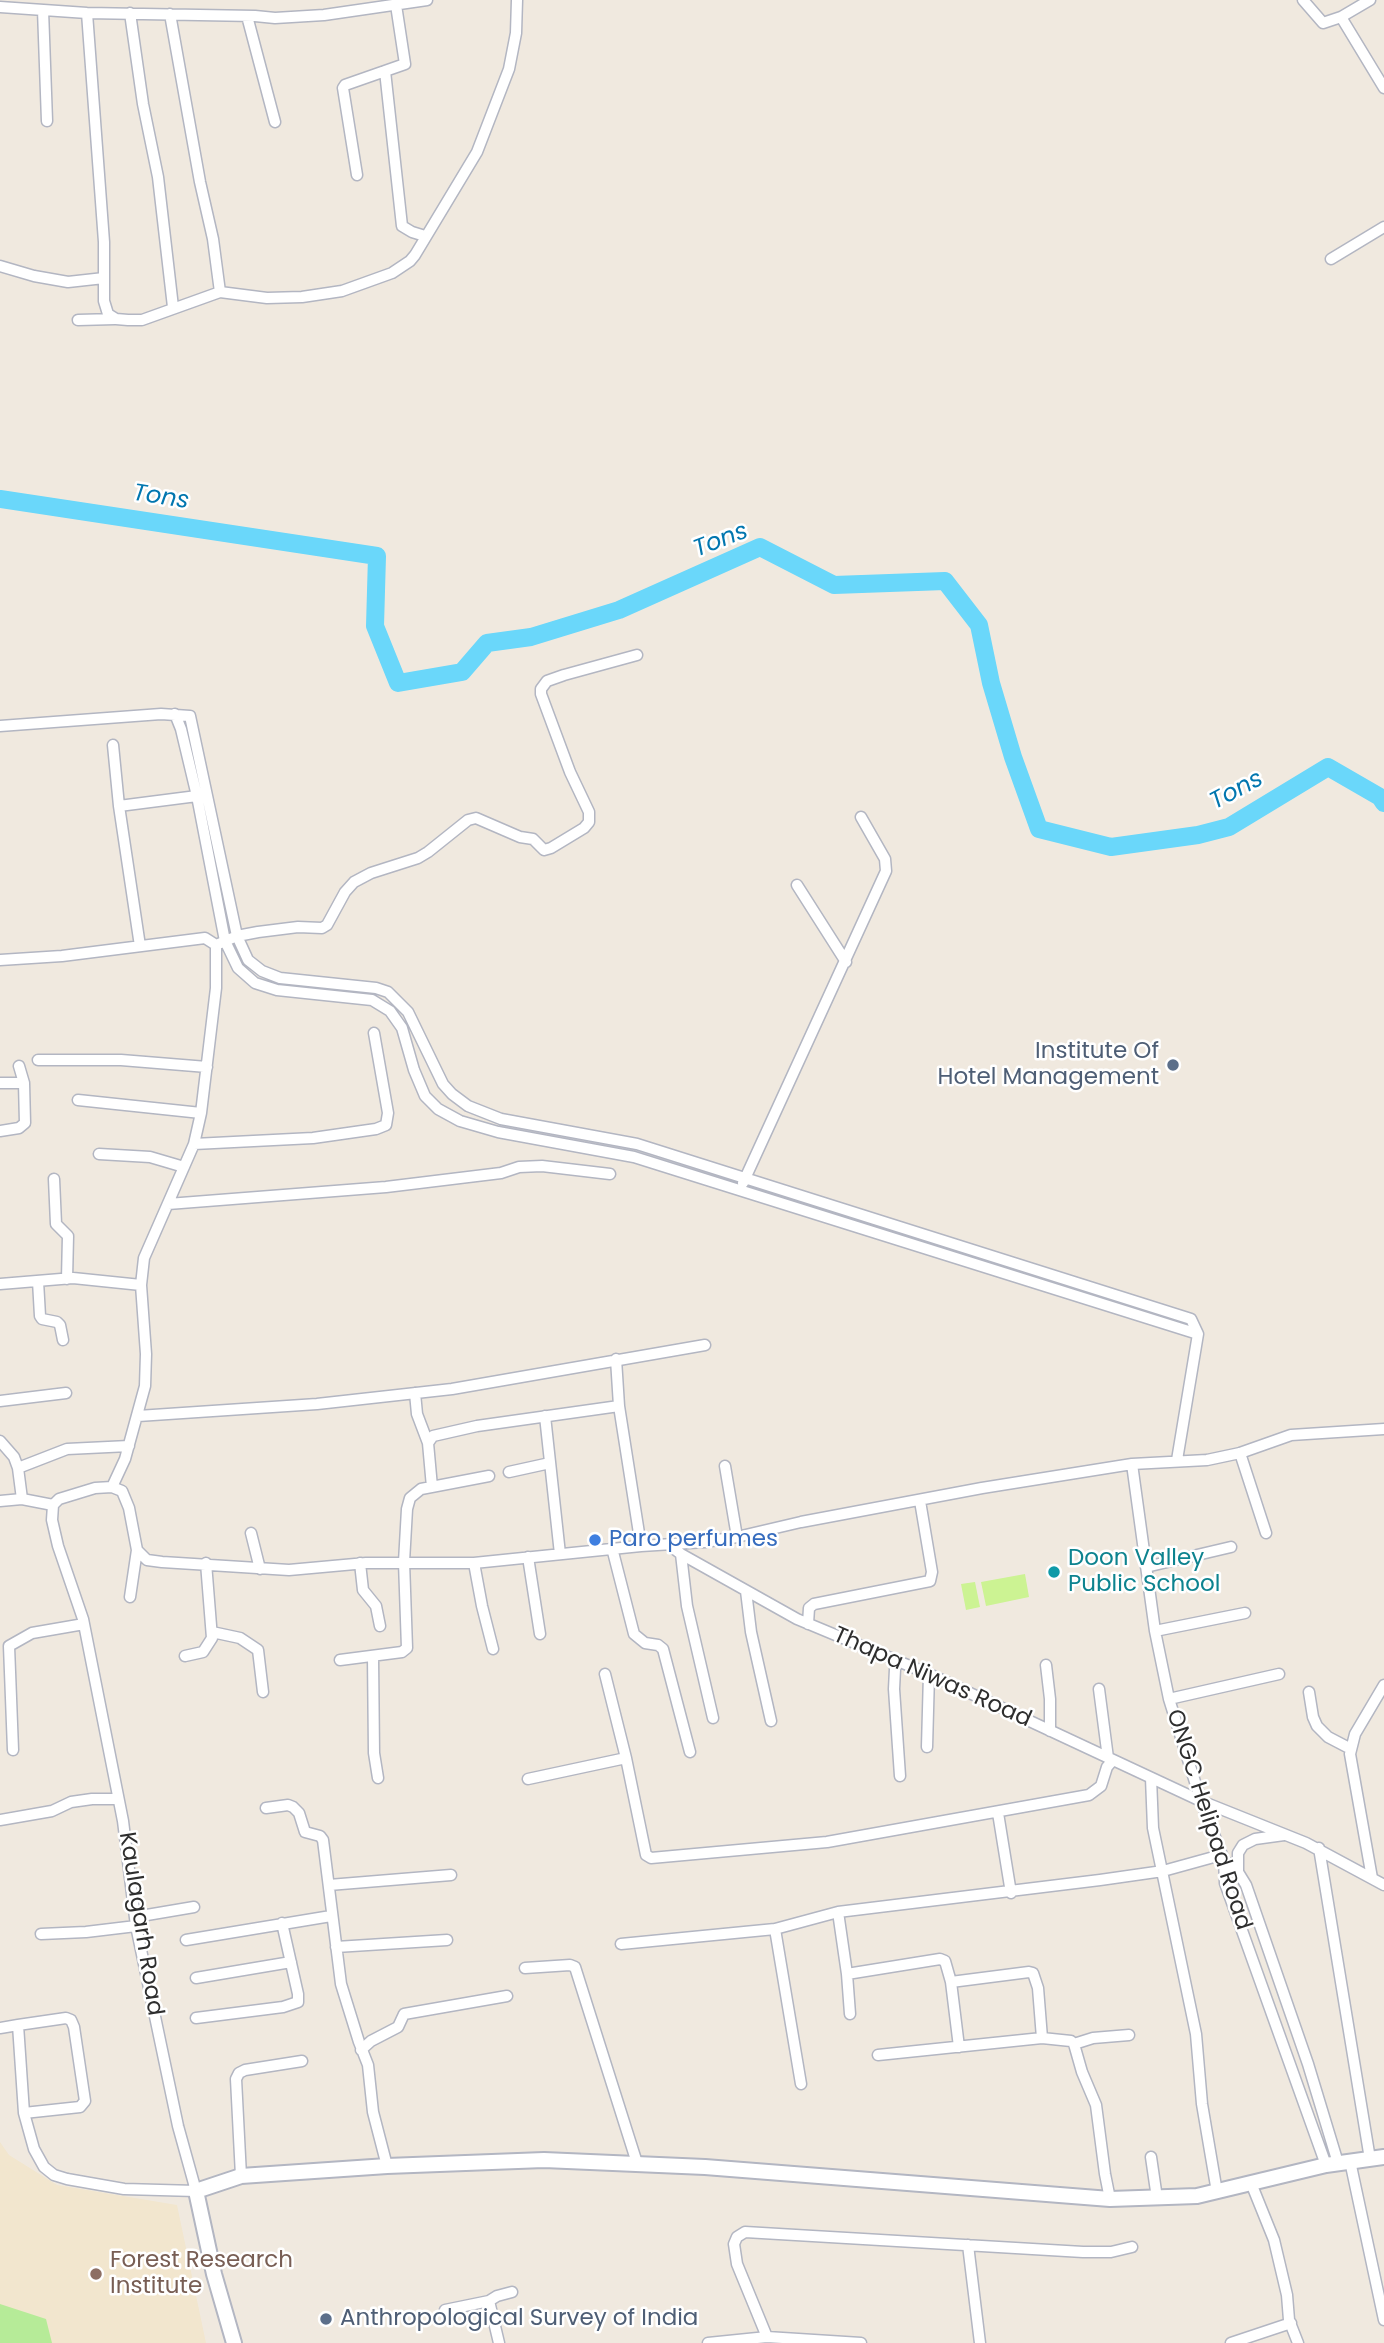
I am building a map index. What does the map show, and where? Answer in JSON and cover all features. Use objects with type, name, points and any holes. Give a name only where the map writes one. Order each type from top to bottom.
[{"type":"street","points":[[0,7],[87,13],[275,18],[324,15],[427,0]]},
{"type":"street","points":[[79,320],[142,320],[220,292],[283,298],[342,291],[402,267],[415,255],[469,166],[486,130],[514,50],[517,0]]},
{"type":"street","points":[[1303,0],[1323,23],[1341,17],[1370,0]]},
{"type":"street","points":[[357,175],[343,88],[345,85],[402,67],[405,62],[396,5]]},
{"type":"street","points":[[43,9],[47,121]]},
{"type":"street","points":[[87,13],[104,242],[104,301],[108,314],[116,319]]},
{"type":"street","points":[[130,13],[143,104],[158,177],[173,307]]},
{"type":"street","points":[[170,14],[213,239],[220,292]]},
{"type":"street","points":[[247,16],[275,122]]},
{"type":"street","points":[[1341,17],[1384,88]]},
{"type":"street","points":[[385,71],[402,226],[425,236]]},
{"type":"street","points":[[1331,259],[1384,227]]},
{"type":"street","points":[[0,266],[68,282],[104,278]]},
{"type":"street","points":[[220,943],[237,936],[274,929],[323,928],[354,882],[371,873],[418,858],[468,820],[477,818],[520,837],[533,839],[544,850],[584,828],[589,822],[589,812],[570,772],[541,689],[547,681],[576,670],[637,655]]},
{"type":"street","points":[[112,1487],[138,1416],[146,1372],[141,1284],[144,1258],[194,1144],[201,1113],[220,943],[197,796],[175,714]]},
{"type":"street","points":[[0,726],[187,715],[191,719],[237,936],[248,960],[262,971],[280,978],[376,988],[388,992],[408,1012],[443,1084],[468,1106],[500,1119],[638,1144],[1191,1319],[1198,1334],[1177,1460]]},
{"type":"street","points":[[113,745],[118,806],[140,946]]},
{"type":"street","points":[[118,806],[197,796]]},
{"type":"street","points":[[740,1190],[886,871],[885,859],[861,817]]},
{"type":"street","points":[[797,885],[846,962]]},
{"type":"street","points":[[0,960],[62,956],[205,938],[220,943],[238,968],[256,983],[277,990],[372,1000],[390,1011],[402,1028],[425,1096],[438,1110],[460,1121],[498,1132],[634,1157],[1198,1334]]},
{"type":"street","points":[[194,1144],[313,1138],[376,1129],[386,1125],[388,1114],[374,1033]]},
{"type":"street","points":[[38,1060],[121,1060],[206,1067]]},
{"type":"street","points":[[0,1131],[19,1128],[25,1123],[24,1083],[19,1066]]},
{"type":"street","points":[[0,1083],[24,1083]]},
{"type":"street","points":[[78,1100],[201,1113]]},
{"type":"street","points":[[99,1154],[150,1157],[184,1167]]},
{"type":"street","points":[[168,1204],[386,1186],[501,1173],[519,1167],[542,1166],[610,1174]]},
{"type":"street","points":[[54,1180],[56,1224],[68,1236],[67,1279]]},
{"type":"street","points":[[848,1223],[851,1211]]},
{"type":"street","points":[[0,1284],[67,1279],[141,1284]]},
{"type":"street","points":[[38,1281],[40,1316],[61,1325],[63,1340]]},
{"type":"street","points":[[1070,1293],[1073,1282]]},
{"type":"street","points":[[138,1416],[317,1404],[415,1393],[505,1381],[705,1345]]},
{"type":"street","points":[[616,1359],[619,1406],[641,1546]]},
{"type":"street","points":[[0,1401],[66,1393]]},
{"type":"street","points":[[415,1393],[417,1414],[428,1443],[432,1487]]},
{"type":"street","points":[[428,1443],[433,1436],[453,1430],[619,1406]]},
{"type":"street","points":[[545,1416],[560,1554]]},
{"type":"street","points":[[136,1550],[147,1560],[260,1569],[309,1569],[360,1563],[474,1563],[737,1537],[801,1522],[982,1488],[1132,1464],[1207,1460],[1240,1453],[1291,1435],[1383,1429],[1384,1442]]},
{"type":"street","points":[[0,1441],[14,1457],[22,1499]]},
{"type":"street","points":[[18,1468],[67,1448],[129,1446]]},
{"type":"street","points":[[1240,1453],[1266,1533]]},
{"type":"street","points":[[509,1472],[550,1463]]},
{"type":"street","name":"ONGC Helipad Road","points":[[1132,1464],[1155,1631],[1169,1699],[1222,1858],[1225,1883],[1338,2163]]},
{"type":"street","points":[[725,1466],[737,1537]]},
{"type":"street","points":[[340,1660],[402,1652],[407,1648],[404,1562],[408,1502],[415,1492],[489,1476]]},
{"type":"street","points":[[0,1501],[22,1499],[53,1505],[60,1499],[95,1488],[112,1487],[122,1491],[127,1500],[136,1550],[130,1597]]},
{"type":"street","points":[[808,1624],[810,1608],[814,1604],[930,1581],[932,1572],[920,1501]]},
{"type":"street","name":"Kaulagarh Road","points":[[53,1505],[52,1520],[58,1546],[84,1624],[118,1799],[135,1922],[178,2126],[196,2191],[214,2274],[234,2343]]},
{"type":"street","points":[[251,1533],[260,1569]]},
{"type":"street","name":"Thapa Niwas Road","points":[[669,1545],[808,1624],[898,1660],[1201,1801],[1319,1849],[1384,1885]]},
{"type":"street","points":[[1146,1567],[1231,1547]]},
{"type":"street","points":[[612,1548],[634,1634],[645,1643],[658,1645],[663,1649],[690,1752]]},
{"type":"street","points":[[681,1554],[687,1606],[713,1718]]},
{"type":"street","points":[[528,1558],[540,1634]]},
{"type":"street","points":[[185,1656],[200,1654],[206,1650],[212,1638],[206,1563]]},
{"type":"street","points":[[360,1563],[363,1590],[376,1606],[380,1626]]},
{"type":"street","points":[[474,1563],[493,1649]]},
{"type":"street","points":[[746,1591],[751,1632],[771,1721]]},
{"type":"street","points":[[1155,1631],[1245,1613]]},
{"type":"street","points":[[13,1750],[9,1646],[32,1633],[84,1624]]},
{"type":"street","points":[[212,1632],[240,1638],[258,1650],[263,1692]]},
{"type":"street","points":[[373,1657],[374,1753],[378,1778]]},
{"type":"street","points":[[898,1660],[894,1689],[900,1776]]},
{"type":"street","points":[[1046,1665],[1050,1731]]},
{"type":"street","points":[[605,1674],[646,1855],[651,1858],[827,1842],[1093,1794],[1101,1786],[1110,1759],[1099,1689]]},
{"type":"street","points":[[928,1747],[929,1674]]},
{"type":"street","points":[[1169,1699],[1279,1674]]},
{"type":"street","points":[[1372,1878],[1351,1749],[1355,1734],[1384,1685]]},
{"type":"street","points":[[1309,1692],[1312,1717],[1317,1726],[1328,1737],[1351,1749]]},
{"type":"street","points":[[528,1779],[626,1758]]},
{"type":"street","points":[[1151,1778],[1153,1828],[1196,2034],[1202,2104],[1217,2192]]},
{"type":"street","points":[[0,1820],[52,1811],[71,1802],[118,1799]]},
{"type":"street","points":[[266,1808],[288,1805],[293,1807],[299,1814],[305,1832],[320,1836],[323,1840],[341,1984],[368,2065],[373,2112],[387,2165]]},
{"type":"street","points":[[998,1813],[1011,1893]]},
{"type":"street","points":[[1238,1872],[1238,1853],[1243,1845],[1255,1839],[1288,1835]]},
{"type":"street","points":[[18,2025],[24,2113],[34,2149],[44,2167],[54,2175],[67,2179],[124,2189],[196,2191],[241,2176],[387,2165],[544,2160],[637,2163],[1110,2199],[1197,2196],[1338,2163],[1377,2158],[1319,1849]]},
{"type":"street","points":[[621,1944],[775,1928],[838,1912],[1011,1893],[1163,1871],[1222,1858],[1238,1872],[1246,1885],[1308,2064],[1338,2163],[1379,2272],[1384,2320]]},
{"type":"street","points":[[329,1885],[451,1875]]},
{"type":"street","points":[[41,1934],[86,1932],[194,1907]]},
{"type":"street","points":[[838,1912],[850,2014]]},
{"type":"street","points":[[186,1940],[331,1916]]},
{"type":"street","points":[[196,2018],[283,2007],[298,2002],[282,1923]]},
{"type":"street","points":[[775,1928],[801,2084]]},
{"type":"street","points":[[336,1947],[447,1940]]},
{"type":"street","points":[[847,1974],[940,1959],[945,1961],[951,1982],[959,2047]]},
{"type":"street","points":[[195,1978],[291,1962]]},
{"type":"street","points":[[525,1968],[575,1967],[637,2163]]},
{"type":"street","points":[[951,1982],[1033,1973],[1040,2001],[1042,2038]]},
{"type":"street","points":[[361,2050],[371,2041],[398,2027],[404,2014],[507,1996]]},
{"type":"street","points":[[0,2028],[66,2018],[71,2020],[74,2027],[84,2105],[24,2113]]},
{"type":"street","points":[[1074,2044],[1093,2038],[1129,2035]]},
{"type":"street","points":[[878,2054],[1042,2038],[1066,2039],[1074,2044],[1096,2105],[1110,2199]]},
{"type":"street","points":[[241,2176],[236,2079],[239,2073],[302,2061]]},
{"type":"street","points":[[1151,2157],[1157,2198]]},
{"type":"street","points":[[1251,2183],[1277,2251],[1297,2343]]},
{"type":"street","points":[[766,2337],[737,2264],[734,2244],[737,2237],[745,2232],[1083,2252],[1111,2252],[1132,2247]]},
{"type":"street","points":[[968,2245],[980,2343]]},
{"type":"street","points":[[445,2310],[489,2301],[512,2292]]},
{"type":"street","points":[[489,2301],[499,2343]]},
{"type":"street","points":[[1231,2343],[1291,2323]]},
{"type":"street","points":[[708,2343],[766,2337],[860,2343]]},
{"type":"shaded area","name":"Forest Research Institute","points":[[0,2142],[9,2155],[57,2185],[177,2205],[206,2343],[0,2343]]},
{"type":"green space","points":[[1025,1574],[1029,1597],[986,1606],[981,1582]]},
{"type":"green space","points":[[975,1582],[980,1607],[966,1610],[961,1584]]},
{"type":"green space","points":[[0,2304],[46,2319],[52,2343],[0,2343]]},
{"type":"waterway","name":"Tons","points":[[0,499],[377,556],[375,626],[398,683],[462,672],[487,643],[531,637],[619,610],[760,547],[834,585],[945,581],[979,625],[991,683],[1013,757],[1039,829],[1111,847],[1198,835],[1229,827],[1328,767],[1380,797],[1384,803]]},
{"type":"place","name":"Institute Of Hotel Management","points":[[1173,1065]]},
{"type":"place","name":"Paro perfumes","points":[[595,1540]]},
{"type":"place","name":"Doon Valley Public School","points":[[1054,1572]]},
{"type":"place","name":"Forest Research Institute","points":[[96,2274]]},
{"type":"place","name":"Anthropological Survey of India","points":[[326,2319]]}]
